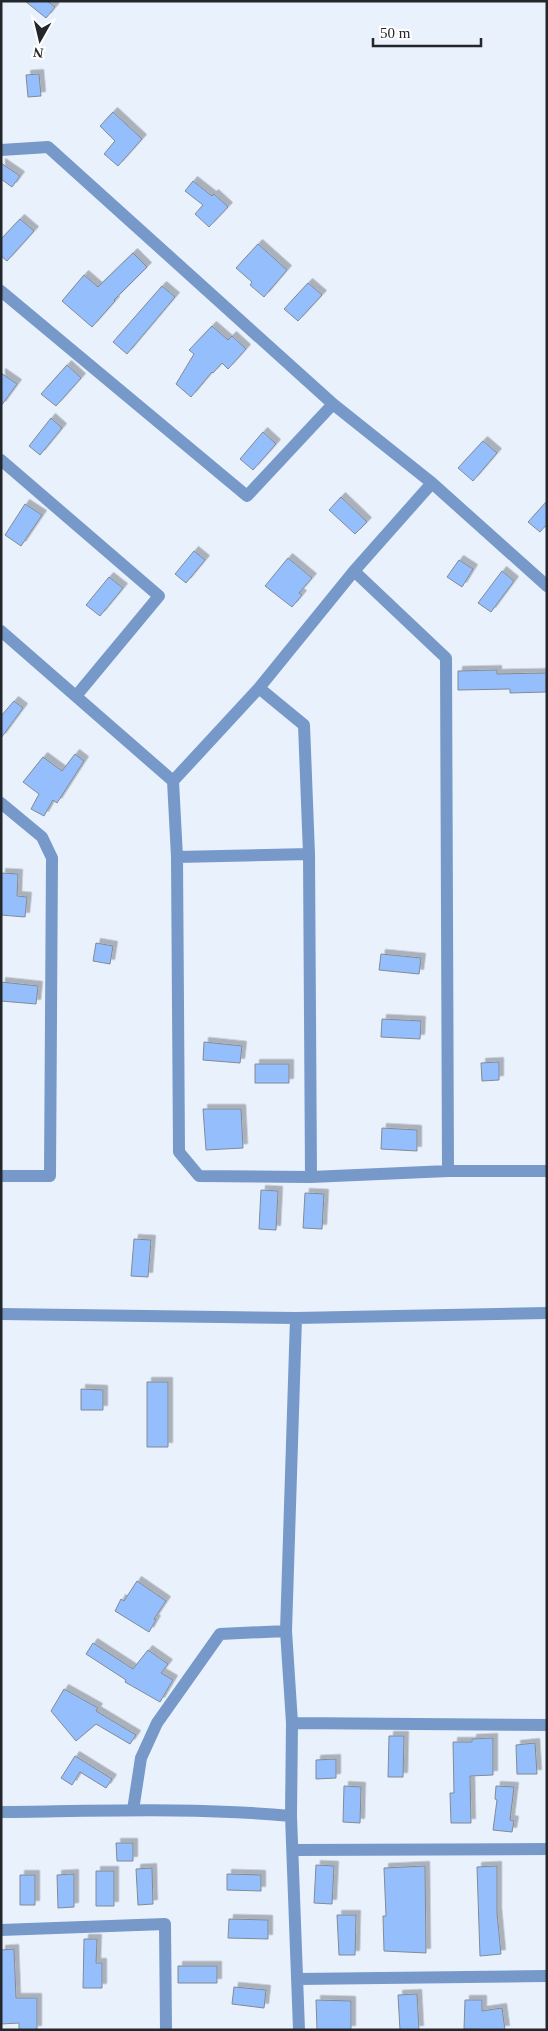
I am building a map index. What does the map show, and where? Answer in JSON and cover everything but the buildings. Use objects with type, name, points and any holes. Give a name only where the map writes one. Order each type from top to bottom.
[{"type":"street","points":[[1,150],[48,147],[333,404],[432,483],[547,586]]},
{"type":"street","points":[[1,291],[247,496],[333,404]]},
{"type":"street","points":[[1,460],[159,596],[76,696]]},
{"type":"street","points":[[173,781],[259,688],[354,570],[432,483]]},
{"type":"street","points":[[354,570],[446,658],[448,1171]]},
{"type":"street","points":[[1,631],[173,781],[177,857],[178,1152],[199,1176],[311,1177],[448,1171],[547,1171]]},
{"type":"street","points":[[259,688],[304,725],[309,854],[311,1177]]},
{"type":"street","points":[[1,803],[42,837],[52,858],[50,1176],[1,1176]]},
{"type":"street","points":[[177,857],[309,854]]},
{"type":"street","points":[[1,1314],[296,1318],[547,1313]]},
{"type":"street","points":[[296,1318],[286,1631],[292,1723],[291,1816],[299,2030]]},
{"type":"street","points":[[132,1810],[141,1758],[157,1723],[220,1634],[286,1631]]},
{"type":"street","points":[[292,1723],[547,1725]]},
{"type":"street","points":[[1,1812],[132,1810],[254,1812],[291,1816]]},
{"type":"street","points":[[293,1850],[547,1849]]},
{"type":"street","points":[[1,1930],[165,1924],[166,2030]]},
{"type":"street","points":[[297,1979],[547,1976]]}]
